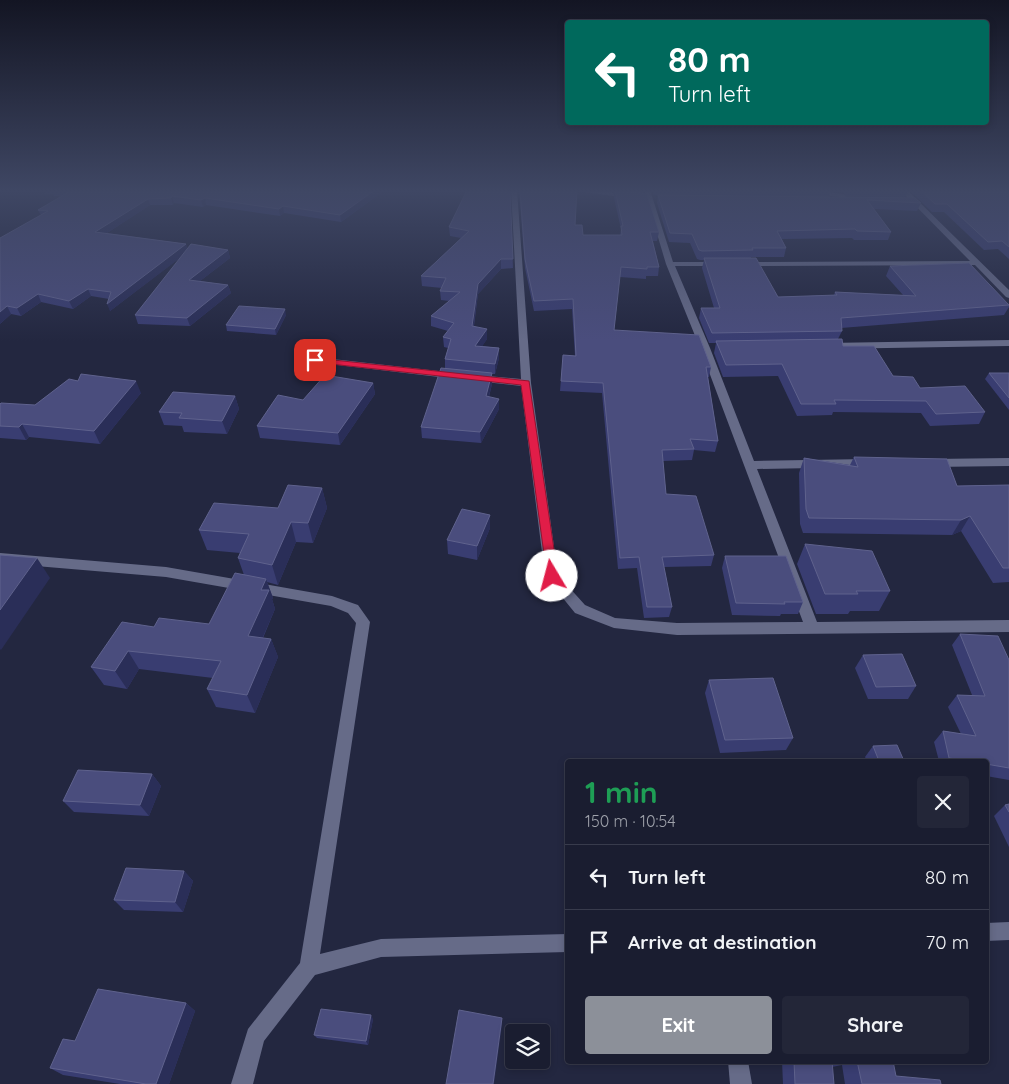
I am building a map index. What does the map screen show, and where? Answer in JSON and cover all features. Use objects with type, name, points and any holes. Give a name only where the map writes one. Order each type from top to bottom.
[{"type":"street","points":[[517,241],[526,383],[552,576],[580,609],[614,623],[677,629],[1009,626]]},
{"type":"street","points":[[664,241],[670,264],[710,348],[750,465],[812,628]]},
{"type":"street","points":[[954,241],[1009,295]]},
{"type":"street","points":[[670,264],[977,263]]},
{"type":"street","points":[[813,346],[1009,343]]},
{"type":"street","points":[[315,360],[526,383]]},
{"type":"street","points":[[919,463],[1009,462]]},
{"type":"street","points":[[750,465],[879,463]]},
{"type":"street","points":[[0,558],[166,572],[332,601],[353,609],[363,622],[309,967],[255,1036],[242,1084]]},
{"type":"street","points":[[989,932],[1009,931]]},
{"type":"street","points":[[309,967],[381,948],[565,943]]},
{"type":"street","points":[[738,1064],[741,1084]]},
{"type":"building","points":[[0,241],[160,241],[186,244],[107,304],[111,292],[88,289],[69,301],[38,294],[17,308],[7,306],[0,312]]},
{"type":"building","points":[[459,241],[512,241],[513,259],[501,259],[478,284],[472,326],[487,329],[475,346],[499,348],[495,364],[445,359],[451,339],[443,337],[454,323],[431,316],[460,292],[440,291],[446,278],[421,276]]},
{"type":"building","points":[[524,241],[652,241],[659,267],[647,267],[647,269],[621,267],[614,330],[699,335],[711,367],[706,367],[718,441],[690,439],[694,449],[662,450],[666,494],[696,496],[714,555],[662,557],[672,607],[647,607],[639,557],[620,558],[603,383],[561,381],[563,355],[576,356],[573,299],[534,301],[525,259]]},
{"type":"building","points":[[695,241],[782,241],[786,248],[752,248],[753,250],[699,250]]},
{"type":"building","points":[[986,241],[1009,241],[1009,247],[1002,241]]},
{"type":"building","points":[[191,244],[228,250],[189,280],[228,285],[187,318],[135,315]]},
{"type":"building","points":[[704,258],[756,258],[778,297],[837,295],[835,292],[916,296],[890,266],[969,263],[1009,305],[841,318],[842,331],[712,333],[701,308],[720,308]]},
{"type":"building","points":[[239,306],[285,309],[275,329],[226,325]]},
{"type":"building","points":[[842,339],[843,346],[874,346],[893,376],[913,377],[920,388],[965,386],[985,412],[936,414],[926,401],[834,400],[836,404],[801,404],[782,364],[726,365],[716,341]]},
{"type":"building","points":[[441,368],[492,373],[486,396],[499,399],[480,432],[421,427]]},
{"type":"building","points":[[989,373],[1009,373],[1009,398]]},
{"type":"building","points":[[81,374],[136,381],[94,431],[22,424],[19,427],[0,426],[1,403],[35,405],[69,379],[78,381]]},
{"type":"building","points":[[325,375],[373,383],[338,433],[257,426],[278,395],[303,400]]},
{"type":"building","points":[[173,392],[235,396],[222,421],[179,418],[182,413],[159,412]]},
{"type":"building","points":[[854,457],[947,459],[957,486],[1009,485],[1009,568],[1003,568],[970,516],[961,520],[809,518],[806,509],[804,458],[858,467]]},
{"type":"building","points":[[288,485],[322,488],[308,523],[291,522],[272,565],[238,558],[249,534],[199,530],[214,503],[278,508]]},
{"type":"building","points":[[462,509],[490,515],[477,546],[447,540]]},
{"type":"building","points":[[805,544],[872,551],[890,591],[856,591],[858,594],[825,594]]},
{"type":"building","points":[[0,555],[37,558],[0,610]]},
{"type":"building","points":[[725,556],[786,556],[803,602],[784,602],[785,604],[736,603]]},
{"type":"building","points":[[235,573],[266,579],[261,590],[269,590],[248,636],[271,639],[247,695],[207,689],[221,661],[128,651],[115,671],[91,667],[122,622],[154,627],[159,618],[209,624]]},
{"type":"building","points":[[960,634],[998,636],[1009,660],[1009,768],[989,765],[989,759],[949,758],[943,731],[976,736],[957,695],[985,696]]},
{"type":"building","points":[[902,654],[916,686],[876,687],[863,655]]},
{"type":"building","points":[[773,678],[793,738],[725,740],[709,680]]},
{"type":"building","points":[[897,745],[903,759],[878,759],[873,746]]},
{"type":"building","points":[[78,770],[152,774],[140,805],[63,801]]},
{"type":"building","points":[[1009,804],[1009,812],[1005,805]]},
{"type":"building","points":[[126,868],[184,871],[175,902],[114,900]]},
{"type":"building","points":[[98,989],[186,1003],[156,1084],[50,1068],[63,1039],[75,1041]]},
{"type":"building","points":[[321,1009],[371,1015],[366,1041],[314,1035]]},
{"type":"building","points":[[459,1010],[502,1018],[493,1084],[446,1084]]},
{"type":"building","points":[[794,1064],[832,1064],[834,1084],[795,1084]]},
{"type":"building","points":[[858,1064],[894,1064],[896,1076],[940,1080],[941,1084],[862,1084]]},
{"type":"route","points":[[315,360],[526,383],[552,576]]}]
